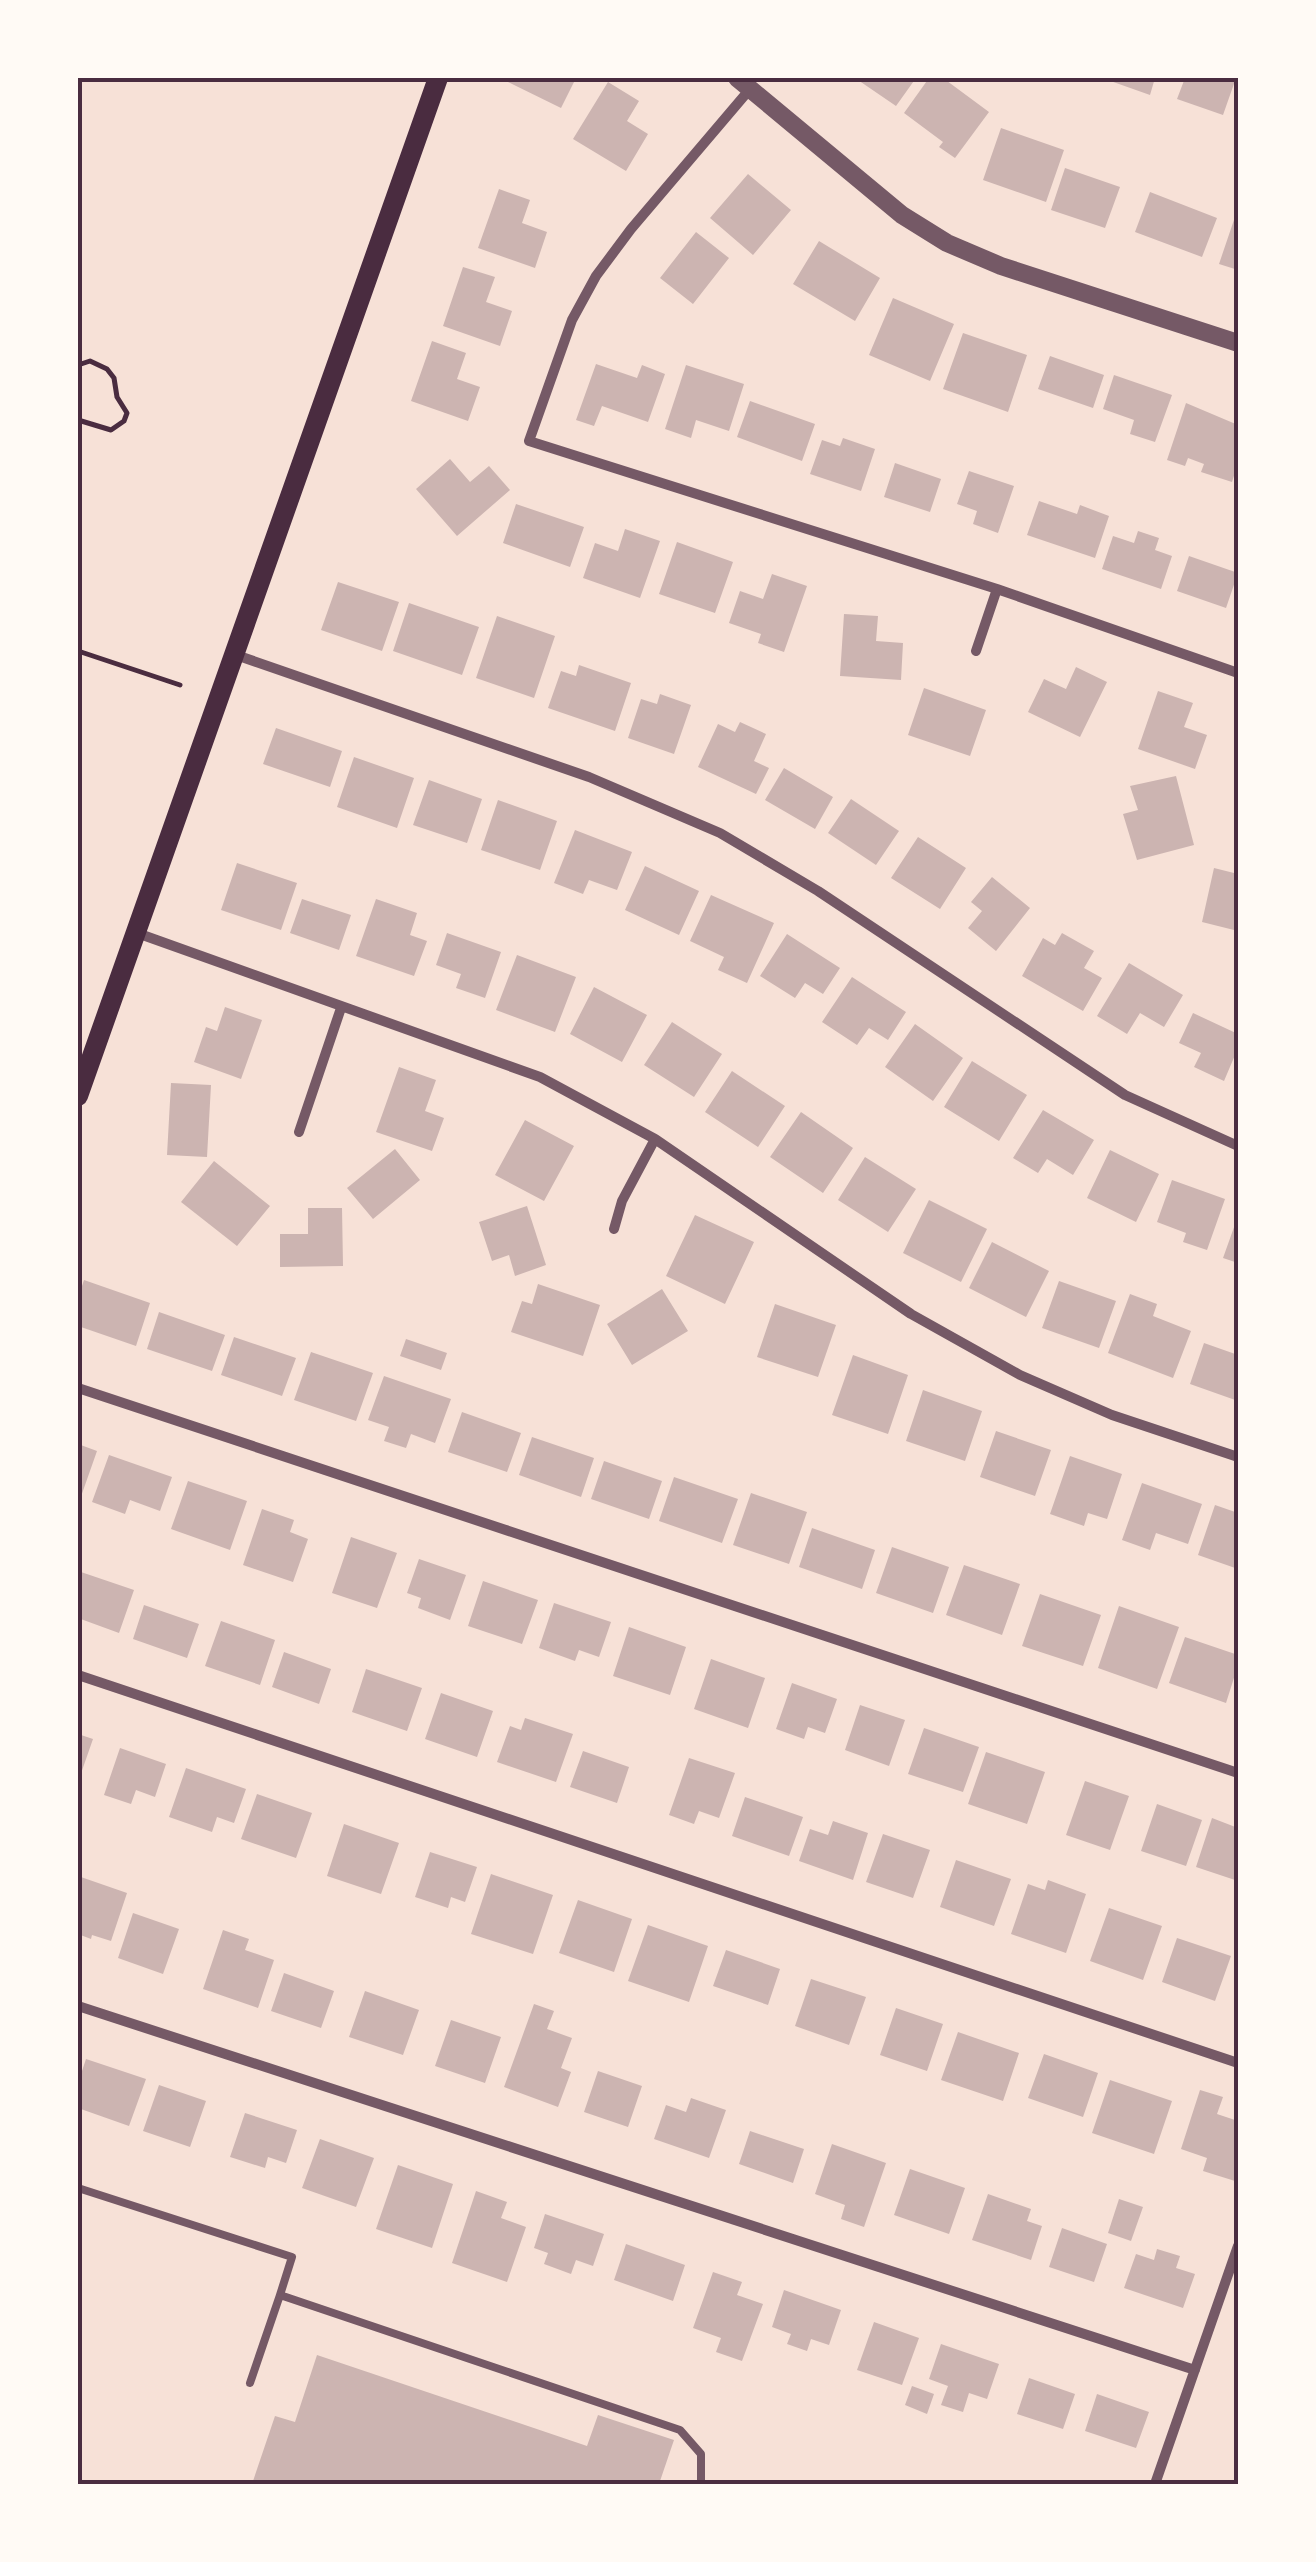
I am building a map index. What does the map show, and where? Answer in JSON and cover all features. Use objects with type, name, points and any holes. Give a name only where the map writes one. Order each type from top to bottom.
[{"type":"main road","points":[[78,1096],[438,78]]},
{"type":"street","points":[[1238,343],[1001,266],[947,243],[902,215],[743,83],[596,276],[572,320],[529,440],[997,589],[1238,672]]},
{"type":"street","points":[[976,651],[997,589]]},
{"type":"street","points":[[236,655],[588,777],[720,833],[818,891],[1124,1095],[1238,1146]]},
{"type":"street","points":[[137,933],[540,1077],[655,1139],[911,1314],[1020,1376],[1112,1415],[1238,1457]]},
{"type":"street","points":[[299,1132],[341,1008]]},
{"type":"street","points":[[614,1229],[622,1201],[655,1139]]},
{"type":"street","points":[[78,1388],[1238,1773]]},
{"type":"street","points":[[78,1675],[1238,2063]]},
{"type":"street","points":[[78,2006],[1195,2370]]},
{"type":"street","points":[[1156,2484],[1238,2246]]},
{"type":"lane","points":[[78,2188],[292,2257],[250,2384]]},
{"type":"lane","points":[[280,2295],[680,2430],[702,2454],[701,2484]]},
{"type":"path","points":[[78,365],[90,361],[106,369],[117,384],[116,397],[126,413],[124,421],[111,430],[78,420]]},
{"type":"path","points":[[78,651],[180,685]]},
{"type":"building","points":[[576,78],[561,108],[506,81]]},
{"type":"building","points":[[855,78],[916,78],[896,106]]},
{"type":"building","points":[[929,78],[943,78],[989,112],[955,158],[939,147],[943,142],[904,113]]},
{"type":"building","points":[[1102,78],[1155,78],[1150,95]]},
{"type":"building","points":[[1185,78],[1236,78],[1223,115],[1177,99]]},
{"type":"building","points":[[608,82],[639,101],[627,121],[648,134],[626,171],[573,139]]},
{"type":"building","points":[[1001,128],[1064,150],[1046,202],[983,180]]},
{"type":"building","points":[[1065,168],[1120,187],[1105,228],[1051,210]]},
{"type":"building","points":[[748,174],[791,210],[753,255],[710,218]]},
{"type":"building","points":[[499,189],[530,200],[522,223],[547,232],[535,268],[478,248]]},
{"type":"building","points":[[1150,192],[1217,218],[1202,257],[1135,232]]},
{"type":"building","points":[[1238,208],[1238,270],[1219,264]]},
{"type":"building","points":[[696,232],[729,258],[693,304],[660,278]]},
{"type":"building","points":[[819,241],[880,278],[855,321],[793,284]]},
{"type":"building","points":[[463,267],[495,277],[486,302],[512,311],[500,346],[443,326]]},
{"type":"building","points":[[893,298],[954,324],[930,381],[869,355]]},
{"type":"building","points":[[963,333],[1027,355],[1008,412],[943,389]]},
{"type":"building","points":[[432,341],[466,353],[457,379],[480,387],[468,421],[411,401]]},
{"type":"building","points":[[1050,356],[1104,375],[1093,408],[1038,389]]},
{"type":"building","points":[[596,364],[637,378],[642,365],[665,374],[648,422],[602,406],[594,426],[576,420]]},
{"type":"building","points":[[686,365],[744,384],[729,431],[696,420],[691,438],[665,429]]},
{"type":"building","points":[[1114,375],[1172,395],[1155,442],[1130,434],[1134,420],[1103,409]]},
{"type":"building","points":[[750,401],[815,424],[802,461],[737,437]]},
{"type":"building","points":[[1186,403],[1238,425],[1238,463],[1232,482],[1201,472],[1204,464],[1188,458],[1185,466],[1167,460]]},
{"type":"building","points":[[843,438],[875,449],[861,491],[810,474],[822,440],[840,446]]},
{"type":"building","points":[[450,459],[470,482],[489,466],[510,490],[457,536],[416,489]]},
{"type":"building","points":[[895,463],[941,479],[930,512],[884,497]]},
{"type":"building","points":[[969,471],[1014,486],[998,533],[973,524],[977,511],[957,504]]},
{"type":"building","points":[[1039,501],[1077,514],[1080,505],[1109,516],[1095,558],[1027,535]]},
{"type":"building","points":[[516,504],[584,527],[570,567],[503,543]]},
{"type":"building","points":[[625,529],[660,541],[640,598],[583,578],[595,543],[618,551]]},
{"type":"building","points":[[1138,531],[1159,538],[1155,550],[1172,556],[1161,589],[1102,569],[1113,536],[1134,543]]},
{"type":"building","points":[[677,542],[733,562],[715,613],[659,594]]},
{"type":"building","points":[[1189,556],[1238,573],[1226,608],[1177,591]]},
{"type":"building","points":[[772,574],[807,586],[784,652],[758,643],[761,634],[729,623],[740,591],[763,599]]},
{"type":"building","points":[[338,582],[399,602],[382,651],[321,630]]},
{"type":"building","points":[[409,603],[479,627],[462,675],[393,651]]},
{"type":"building","points":[[844,614],[878,616],[876,641],[903,643],[901,680],[840,676]]},
{"type":"building","points":[[497,616],[555,636],[534,698],[476,678]]},
{"type":"building","points":[[579,665],[631,683],[615,731],[548,708],[561,671],[576,676]]},
{"type":"building","points":[[1076,667],[1107,682],[1080,737],[1028,712],[1044,679],[1066,689]]},
{"type":"building","points":[[924,688],[986,710],[970,756],[908,735]]},
{"type":"building","points":[[1158,691],[1193,703],[1184,727],[1207,735],[1195,769],[1138,749]]},
{"type":"building","points":[[660,694],[691,705],[674,754],[628,738],[641,699],[657,704]]},
{"type":"building","points":[[740,722],[766,734],[754,761],[769,768],[756,794],[698,767],[718,724],[735,732]]},
{"type":"building","points":[[276,728],[342,751],[330,787],[263,764]]},
{"type":"building","points":[[354,757],[414,778],[397,828],[337,807]]},
{"type":"building","points":[[784,768],[833,797],[815,829],[765,800]]},
{"type":"building","points":[[1176,776],[1194,845],[1137,860],[1123,814],[1138,810],[1130,786]]},
{"type":"building","points":[[429,780],[482,799],[467,843],[413,825]]},
{"type":"building","points":[[851,799],[899,831],[876,865],[828,833]]},
{"type":"building","points":[[498,800],[557,821],[540,870],[481,850]]},
{"type":"building","points":[[575,830],[632,852],[617,890],[589,880],[583,894],[554,883]]},
{"type":"building","points":[[918,837],[966,868],[940,909],[891,878]]},
{"type":"building","points":[[237,863],[297,883],[281,930],[221,910]]},
{"type":"building","points":[[645,866],[699,891],[679,935],[625,910]]},
{"type":"building","points":[[1214,868],[1238,874],[1238,931],[1202,922]]},
{"type":"building","points":[[992,877],[1030,908],[996,951],[968,928],[982,911],[971,902]]},
{"type":"building","points":[[711,895],[774,923],[747,983],[718,970],[724,957],[690,941]]},
{"type":"building","points":[[302,899],[351,915],[339,950],[290,933]]},
{"type":"building","points":[[376,899],[417,913],[410,935],[427,941],[414,976],[356,956]]},
{"type":"building","points":[[447,933],[501,952],[485,998],[456,988],[461,974],[436,965]]},
{"type":"building","points":[[1062,933],[1094,951],[1084,968],[1102,978],[1083,1011],[1022,976],[1043,938],[1055,945]]},
{"type":"building","points":[[787,934],[840,968],[823,994],[805,983],[795,998],[760,976]]},
{"type":"building","points":[[517,955],[576,977],[555,1032],[496,1010]]},
{"type":"building","points":[[1129,963],[1183,995],[1164,1027],[1140,1013],[1127,1034],[1097,1016]]},
{"type":"building","points":[[852,977],[906,1012],[888,1040],[869,1028],[857,1045],[822,1022]]},
{"type":"building","points":[[594,987],[647,1015],[622,1062],[570,1034]]},
{"type":"building","points":[[225,1007],[262,1020],[241,1079],[194,1062],[206,1027],[217,1031]]},
{"type":"building","points":[[1193,1013],[1238,1034],[1238,1048],[1224,1081],[1194,1067],[1201,1053],[1179,1043]]},
{"type":"building","points":[[672,1022],[722,1054],[694,1097],[644,1065]]},
{"type":"building","points":[[915,1024],[963,1058],[933,1101],[885,1067]]},
{"type":"building","points":[[972,1061],[1027,1095],[999,1141],[944,1107]]},
{"type":"building","points":[[399,1067],[436,1080],[425,1111],[444,1118],[432,1151],[376,1132]]},
{"type":"building","points":[[732,1071],[785,1106],[758,1147],[705,1112]]},
{"type":"building","points":[[171,1083],[211,1085],[207,1157],[167,1155]]},
{"type":"building","points":[[1043,1110],[1094,1140],[1073,1175],[1047,1159],[1038,1173],[1013,1158]]},
{"type":"building","points":[[801,1112],[853,1148],[823,1193],[770,1157]]},
{"type":"building","points":[[525,1120],[574,1146],[544,1201],[495,1175]]},
{"type":"building","points":[[395,1149],[420,1180],[373,1219],[347,1188]]},
{"type":"building","points":[[1110,1150],[1159,1174],[1136,1222],[1087,1198]]},
{"type":"building","points":[[865,1157],[916,1189],[888,1232],[838,1200]]},
{"type":"building","points":[[214,1161],[270,1206],[237,1246],[181,1202]]},
{"type":"building","points":[[1172,1180],[1225,1199],[1207,1250],[1183,1242],[1186,1233],[1157,1222]]},
{"type":"building","points":[[929,1200],[987,1229],[961,1282],[903,1253]]},
{"type":"building","points":[[527,1206],[546,1265],[515,1276],[509,1255],[492,1261],[479,1222]]},
{"type":"building","points":[[308,1208],[342,1208],[343,1266],[280,1267],[280,1234],[308,1234]]},
{"type":"building","points":[[695,1215],[754,1242],[725,1304],[666,1276]]},
{"type":"building","points":[[1238,1216],[1238,1263],[1223,1258]]},
{"type":"building","points":[[992,1242],[1049,1271],[1026,1317],[969,1288]]},
{"type":"building","points":[[84,1280],[150,1303],[136,1346],[78,1326],[78,1298]]},
{"type":"building","points":[[1059,1281],[1116,1301],[1099,1348],[1042,1328]]},
{"type":"building","points":[[538,1284],[600,1305],[583,1356],[511,1332],[522,1301],[532,1304]]},
{"type":"building","points":[[662,1289],[688,1331],[632,1365],[607,1324]]},
{"type":"building","points":[[1130,1294],[1157,1304],[1153,1316],[1191,1331],[1173,1378],[1108,1353]]},
{"type":"building","points":[[775,1304],[836,1325],[818,1377],[757,1357]]},
{"type":"building","points":[[159,1312],[225,1335],[212,1371],[147,1349]]},
{"type":"building","points":[[234,1337],[296,1358],[282,1396],[221,1375]]},
{"type":"building","points":[[406,1339],[447,1353],[441,1370],[400,1356]]},
{"type":"building","points":[[1204,1343],[1238,1355],[1238,1401],[1190,1384]]},
{"type":"building","points":[[311,1352],[373,1373],[356,1421],[294,1400]]},
{"type":"building","points":[[853,1355],[908,1375],[888,1434],[832,1415]]},
{"type":"building","points":[[384,1376],[451,1399],[435,1443],[411,1434],[406,1448],[384,1441],[389,1427],[368,1420]]},
{"type":"building","points":[[923,1390],[982,1411],[965,1461],[906,1441]]},
{"type":"building","points":[[462,1412],[521,1433],[507,1472],[448,1452]]},
{"type":"building","points":[[996,1431],[1051,1450],[1035,1496],[980,1477]]},
{"type":"building","points":[[532,1437],[594,1458],[581,1497],[519,1475]]},
{"type":"building","points":[[78,1444],[97,1451],[78,1505]]},
{"type":"building","points":[[109,1455],[172,1477],[160,1511],[130,1500],[125,1514],[92,1502]]},
{"type":"building","points":[[1070,1456],[1122,1474],[1107,1519],[1088,1513],[1084,1526],[1050,1514]]},
{"type":"building","points":[[604,1461],[662,1481],[649,1519],[591,1499]]},
{"type":"building","points":[[674,1477],[738,1499],[722,1543],[659,1521]]},
{"type":"building","points":[[188,1481],[247,1501],[230,1550],[171,1529]]},
{"type":"building","points":[[1142,1483],[1202,1504],[1188,1544],[1156,1533],[1150,1550],[1122,1540]]},
{"type":"building","points":[[751,1493],[807,1512],[789,1564],[733,1545]]},
{"type":"building","points":[[1215,1505],[1238,1513],[1238,1569],[1198,1555]]},
{"type":"building","points":[[262,1509],[294,1520],[290,1532],[308,1539],[293,1582],[243,1565]]},
{"type":"building","points":[[812,1528],[875,1550],[862,1589],[799,1567]]},
{"type":"building","points":[[351,1537],[397,1553],[377,1608],[332,1593]]},
{"type":"building","points":[[892,1547],[949,1567],[933,1613],[876,1593]]},
{"type":"building","points":[[419,1559],[466,1575],[450,1620],[418,1608],[421,1598],[407,1593]]},
{"type":"building","points":[[964,1565],[1020,1584],[1002,1635],[946,1615]]},
{"type":"building","points":[[78,1571],[134,1590],[119,1633],[78,1618]]},
{"type":"building","points":[[483,1581],[538,1600],[522,1644],[468,1626]]},
{"type":"building","points":[[1040,1594],[1101,1615],[1083,1666],[1022,1646]]},
{"type":"building","points":[[554,1603],[611,1622],[599,1657],[579,1650],[575,1661],[539,1648]]},
{"type":"building","points":[[144,1605],[199,1624],[187,1658],[133,1639]]},
{"type":"building","points":[[1119,1606],[1179,1627],[1157,1689],[1098,1668]]},
{"type":"building","points":[[221,1621],[275,1640],[260,1685],[205,1666]]},
{"type":"building","points":[[629,1627],[686,1647],[670,1695],[613,1676]]},
{"type":"building","points":[[1185,1637],[1238,1655],[1226,1703],[1169,1683]]},
{"type":"building","points":[[284,1652],[331,1669],[319,1704],[272,1687]]},
{"type":"building","points":[[711,1659],[765,1678],[748,1728],[694,1709]]},
{"type":"building","points":[[366,1669],[422,1688],[407,1731],[352,1712]]},
{"type":"building","points":[[792,1683],[837,1699],[825,1733],[808,1727],[804,1739],[776,1729]]},
{"type":"building","points":[[441,1693],[493,1711],[477,1757],[425,1739]]},
{"type":"building","points":[[860,1705],[905,1720],[889,1766],[845,1750]]},
{"type":"building","points":[[525,1718],[573,1734],[556,1782],[497,1762],[510,1726],[521,1730]]},
{"type":"building","points":[[924,1728],[979,1747],[963,1792],[908,1774]]},
{"type":"building","points":[[78,1734],[93,1739],[78,1782]]},
{"type":"building","points":[[120,1748],[166,1764],[155,1797],[136,1790],[131,1804],[104,1795]]},
{"type":"building","points":[[583,1751],[629,1767],[617,1803],[570,1787]]},
{"type":"building","points":[[986,1752],[1045,1772],[1027,1824],[968,1804]]},
{"type":"building","points":[[689,1758],[735,1773],[719,1818],[699,1811],[694,1824],[669,1815]]},
{"type":"building","points":[[186,1768],[246,1789],[234,1823],[217,1817],[212,1832],[169,1817]]},
{"type":"building","points":[[1085,1781],[1129,1796],[1110,1850],[1066,1835]]},
{"type":"building","points":[[257,1794],[312,1813],[296,1858],[241,1839]]},
{"type":"building","points":[[745,1797],[803,1817],[789,1856],[732,1836]]},
{"type":"building","points":[[1157,1804],[1202,1820],[1186,1866],[1141,1851]]},
{"type":"building","points":[[1212,1818],[1238,1828],[1238,1881],[1196,1867]]},
{"type":"building","points":[[833,1821],[868,1833],[853,1880],[799,1861],[810,1829],[828,1835]]},
{"type":"building","points":[[344,1824],[399,1843],[381,1894],[327,1876]]},
{"type":"building","points":[[883,1834],[930,1850],[913,1898],[866,1882]]},
{"type":"building","points":[[430,1852],[477,1867],[465,1902],[451,1897],[448,1908],[415,1897]]},
{"type":"building","points":[[956,1860],[1011,1879],[994,1926],[940,1907]]},
{"type":"building","points":[[491,1874],[553,1895],[533,1954],[471,1934]]},
{"type":"building","points":[[78,1876],[127,1893],[111,1941],[78,1934]]},
{"type":"building","points":[[1048,1880],[1086,1894],[1066,1953],[1011,1934],[1028,1884],[1045,1890]]},
{"type":"building","points":[[578,1900],[632,1919],[614,1972],[559,1953]]},
{"type":"building","points":[[1109,1908],[1162,1926],[1143,1980],[1090,1961]]},
{"type":"building","points":[[133,1913],[179,1929],[163,1974],[118,1958]]},
{"type":"building","points":[[648,1925],[708,1946],[689,2002],[628,1981]]},
{"type":"building","points":[[223,1930],[249,1939],[245,1950],[274,1960],[258,2008],[203,1989]]},
{"type":"building","points":[[1177,1938],[1231,1956],[1215,2001],[1162,1982]]},
{"type":"building","points":[[726,1950],[780,1969],[768,2005],[713,1986]]},
{"type":"building","points":[[284,1973],[334,1991],[321,2028],[271,2011]]},
{"type":"building","points":[[811,1979],[866,1997],[849,2045],[795,2026]]},
{"type":"building","points":[[365,1991],[419,2010],[403,2055],[349,2037]]},
{"type":"building","points":[[534,2004],[554,2011],[547,2029],[572,2038],[561,2068],[571,2072],[558,2107],[504,2087]]},
{"type":"building","points":[[896,2008],[943,2024],[927,2071],[880,2055]]},
{"type":"building","points":[[451,2020],[501,2037],[485,2083],[435,2066]]},
{"type":"building","points":[[958,2032],[1019,2053],[1003,2101],[941,2080]]},
{"type":"building","points":[[1044,2054],[1098,2073],[1083,2117],[1028,2098]]},
{"type":"building","points":[[86,2059],[146,2079],[129,2126],[78,2108],[78,2083]]},
{"type":"building","points":[[598,2071],[642,2086],[628,2127],[584,2112]]},
{"type":"building","points":[[1110,2080],[1172,2101],[1154,2154],[1092,2133]]},
{"type":"building","points":[[159,2085],[206,2101],[190,2147],[143,2131]]},
{"type":"building","points":[[1200,2090],[1223,2097],[1217,2114],[1238,2121],[1235,2181],[1203,2171],[1207,2158],[1181,2149]]},
{"type":"building","points":[[691,2098],[726,2110],[709,2158],[654,2139],[666,2105],[686,2112]]},
{"type":"building","points":[[245,2113],[297,2130],[286,2163],[268,2157],[265,2168],[230,2157]]},
{"type":"building","points":[[750,2131],[804,2149],[793,2183],[739,2164]]},
{"type":"building","points":[[320,2139],[374,2158],[356,2207],[302,2188]]},
{"type":"building","points":[[832,2144],[886,2163],[864,2227],[841,2219],[845,2205],[815,2194]]},
{"type":"building","points":[[398,2165],[453,2184],[432,2248],[376,2229]]},
{"type":"building","points":[[910,2169],[965,2188],[949,2234],[894,2215]]},
{"type":"building","points":[[476,2191],[507,2202],[501,2218],[526,2227],[507,2282],[452,2263]]},
{"type":"building","points":[[988,2194],[1031,2209],[1027,2221],[1042,2226],[1031,2260],[972,2240]]},
{"type":"building","points":[[1119,2199],[1143,2207],[1131,2241],[1108,2233]]},
{"type":"building","points":[[545,2214],[604,2234],[593,2266],[576,2260],[571,2274],[544,2264],[548,2253],[534,2248]]},
{"type":"building","points":[[1062,2228],[1107,2244],[1094,2282],[1049,2267]]},
{"type":"building","points":[[626,2244],[685,2265],[673,2301],[614,2280]]},
{"type":"building","points":[[1157,2249],[1180,2256],[1176,2268],[1195,2274],[1183,2308],[1124,2288],[1136,2254],[1154,2260]]},
{"type":"building","points":[[713,2272],[742,2282],[737,2295],[763,2304],[742,2361],[716,2352],[721,2338],[693,2328]]},
{"type":"building","points":[[784,2290],[841,2310],[829,2345],[811,2339],[807,2351],[787,2344],[791,2334],[772,2327]]},
{"type":"building","points":[[874,2322],[919,2338],[902,2385],[857,2370]]},
{"type":"building","points":[[941,2344],[999,2364],[987,2399],[969,2393],[963,2412],[941,2405],[948,2386],[929,2379]]},
{"type":"building","points":[[317,2355],[587,2446],[598,2415],[674,2440],[659,2484],[252,2484],[275,2416],[295,2422]]},
{"type":"building","points":[[1029,2378],[1075,2394],[1063,2429],[1017,2414]]},
{"type":"building","points":[[912,2386],[934,2394],[927,2414],[905,2405]]},
{"type":"building","points":[[1097,2394],[1149,2412],[1136,2448],[1085,2431]]}]
